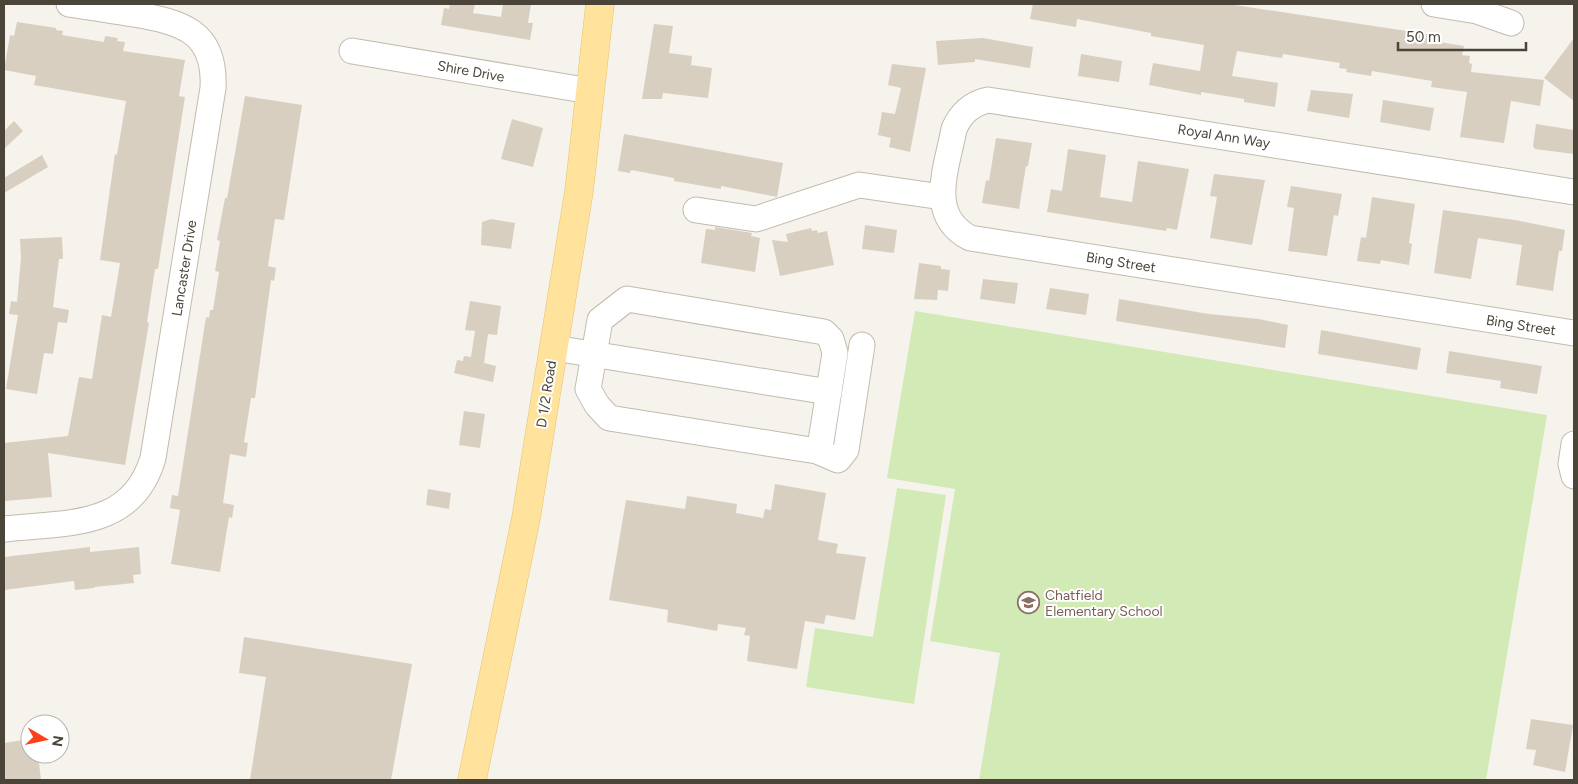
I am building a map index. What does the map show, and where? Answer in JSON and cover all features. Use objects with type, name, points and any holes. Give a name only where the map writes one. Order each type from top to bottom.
[{"type":"main road","name":"D 1/2 Road","points":[[472,780],[526,518],[579,191],[600,4]]},
{"type":"street","name":"Lancaster Drive","points":[[4,530],[100,517],[128,502],[144,482],[153,458],[213,88],[214,75],[208,52],[202,42],[184,26],[161,19],[69,4]]},
{"type":"street","points":[[1434,4],[1477,11],[1512,23]]},
{"type":"street","name":"Shire Drive","points":[[352,51],[590,91]]},
{"type":"street","name":"Royal Ann Way","points":[[942,197],[954,129],[958,120],[972,106],[988,100],[1574,192]]},
{"type":"street","points":[[696,210],[756,220],[859,185],[942,197]]},
{"type":"street","name":"Bing Street","points":[[942,197],[949,220],[961,233],[970,238],[1574,333]]},
{"type":"street","points":[[817,451],[821,441],[835,353],[831,338],[824,332],[627,299],[600,320],[588,390],[597,405],[609,418],[817,451],[838,460],[846,450],[862,344]]},
{"type":"street","points":[[554,348],[829,392]]},
{"type":"street","points":[[1574,444],[1571,464],[1574,475]]},
{"type":"green space","points":[[915,311],[1547,415],[1486,780],[979,780],[1000,653],[930,641],[955,489],[887,478]]},
{"type":"green space","points":[[897,488],[946,495],[914,704],[806,687],[815,628],[873,637]]},
{"type":"building","points":[[450,4],[475,4],[473,13],[501,17],[503,4],[531,4],[528,23],[533,23],[530,40],[441,25],[444,8],[449,9]]},
{"type":"building","points":[[1033,4],[1228,4],[1433,35],[1432,41],[1464,46],[1462,55],[1470,56],[1471,72],[1544,80],[1540,106],[1511,101],[1504,143],[1460,137],[1467,92],[1431,87],[1432,81],[1372,71],[1371,76],[1346,72],[1347,69],[1339,68],[1340,63],[1283,54],[1282,58],[1237,51],[1232,76],[1278,83],[1275,107],[1244,102],[1244,99],[1201,92],[1201,95],[1149,85],[1153,63],[1200,71],[1204,45],[1151,36],[1151,33],[1077,19],[1076,27],[1030,19]]},
{"type":"building","points":[[17,22],[56,28],[56,30],[63,31],[62,35],[104,42],[105,36],[118,38],[117,41],[125,42],[123,51],[185,60],[179,96],[185,97],[158,269],[155,269],[147,322],[149,323],[125,465],[48,453],[52,497],[5,501],[4,443],[68,436],[79,377],[92,379],[102,315],[111,317],[120,263],[100,260],[115,154],[117,155],[126,101],[34,85],[36,76],[4,70],[10,35],[14,36]]},
{"type":"building","points":[[654,24],[673,26],[669,53],[692,56],[691,65],[712,68],[708,98],[663,93],[662,99],[642,99]]},
{"type":"building","points":[[983,38],[1033,47],[1030,68],[975,59],[975,62],[938,65],[936,41]]},
{"type":"building","points":[[1574,38],[1574,101],[1544,78]]},
{"type":"building","points":[[1081,54],[1122,61],[1119,82],[1078,76]]},
{"type":"building","points":[[892,64],[926,68],[910,152],[889,147],[891,138],[878,135],[882,112],[895,114],[901,88],[888,85]]},
{"type":"building","points":[[1311,90],[1353,94],[1349,118],[1307,111]]},
{"type":"building","points":[[245,96],[302,105],[284,220],[275,219],[268,266],[276,268],[274,281],[271,280],[255,398],[251,398],[244,442],[248,443],[246,457],[230,454],[223,503],[234,505],[232,518],[229,517],[220,572],[171,564],[180,510],[170,508],[172,495],[178,496],[206,317],[209,318],[210,310],[213,310],[219,272],[215,271],[220,241],[217,240],[225,198],[227,198]]},
{"type":"building","points":[[1383,100],[1434,108],[1430,131],[1380,122]]},
{"type":"building","points":[[512,119],[543,128],[533,167],[501,159]]},
{"type":"building","points":[[14,121],[23,131],[4,149],[4,131]]},
{"type":"building","points":[[1536,124],[1574,130],[1574,154],[1535,149],[1533,146]]},
{"type":"building","points":[[624,134],[783,163],[777,197],[721,186],[721,189],[674,181],[674,178],[631,170],[630,173],[618,171]]},
{"type":"building","points":[[996,138],[1032,143],[1019,209],[982,203],[986,180],[989,181]]},
{"type":"building","points":[[1068,149],[1106,155],[1100,197],[1132,202],[1138,161],[1189,169],[1177,230],[1167,228],[1166,231],[1047,212],[1051,189],[1062,191]]},
{"type":"building","points":[[42,155],[48,167],[4,193],[4,178]]},
{"type":"building","points":[[1214,174],[1265,180],[1252,245],[1210,238],[1217,197],[1210,196]]},
{"type":"building","points":[[1291,186],[1342,194],[1338,216],[1334,215],[1327,256],[1288,251],[1294,208],[1287,207]]},
{"type":"building","points":[[1372,197],[1415,204],[1409,243],[1412,244],[1409,265],[1381,260],[1380,264],[1357,261],[1361,237],[1366,238]]},
{"type":"building","points":[[1443,210],[1515,220],[1565,230],[1562,251],[1559,251],[1553,291],[1516,285],[1522,245],[1478,238],[1471,279],[1434,273]]},
{"type":"building","points":[[491,219],[515,223],[511,249],[481,245],[482,222]]},
{"type":"building","points":[[865,225],[897,230],[894,253],[862,249]]},
{"type":"building","points":[[715,227],[752,233],[751,236],[760,238],[755,272],[701,263],[706,229],[715,230]]},
{"type":"building","points":[[811,228],[812,231],[817,230],[818,233],[827,231],[834,265],[780,276],[772,240],[788,242],[786,234]]},
{"type":"building","points":[[62,237],[63,259],[59,259],[53,307],[69,310],[67,323],[58,322],[53,354],[44,353],[37,394],[6,389],[18,315],[9,314],[11,301],[17,302],[21,258],[20,239]]},
{"type":"building","points":[[919,263],[941,266],[941,269],[950,270],[948,291],[938,290],[937,300],[914,299]]},
{"type":"building","points":[[983,279],[1018,283],[1015,304],[980,299]]},
{"type":"building","points":[[1050,288],[1089,294],[1086,315],[1046,309]]},
{"type":"building","points":[[1119,299],[1209,314],[1259,319],[1288,325],[1285,348],[1116,321]]},
{"type":"building","points":[[470,301],[501,306],[497,335],[488,334],[484,363],[496,366],[493,382],[454,373],[457,360],[463,361],[464,356],[471,357],[475,331],[465,330]]},
{"type":"building","points":[[1321,330],[1421,348],[1417,370],[1318,354]]},
{"type":"building","points":[[1449,351],[1542,366],[1537,394],[1500,388],[1501,381],[1446,373]]},
{"type":"building","points":[[464,411],[485,414],[480,448],[459,445]]},
{"type":"building","points":[[775,484],[826,493],[818,540],[838,544],[836,553],[866,557],[855,620],[826,615],[824,624],[805,621],[797,669],[747,661],[750,636],[744,635],[746,628],[718,624],[717,631],[667,622],[668,610],[609,600],[626,500],[685,509],[687,496],[737,504],[736,513],[763,518],[765,509],[771,510]]},
{"type":"building","points":[[428,489],[451,493],[449,509],[426,505]]},
{"type":"building","points":[[90,547],[90,552],[139,547],[141,574],[133,575],[134,583],[94,588],[75,590],[74,581],[4,590],[4,557]]},
{"type":"building","points":[[244,637],[412,664],[391,780],[250,780],[266,677],[239,673]]},
{"type":"building","points":[[1531,719],[1573,725],[1565,772],[1533,765],[1536,750],[1526,749]]},
{"type":"building","points":[[20,741],[20,764],[39,764],[41,780],[4,780],[4,743]]},
{"type":"place","name":"Chatfield Elementary School","points":[[1029,603]]}]
